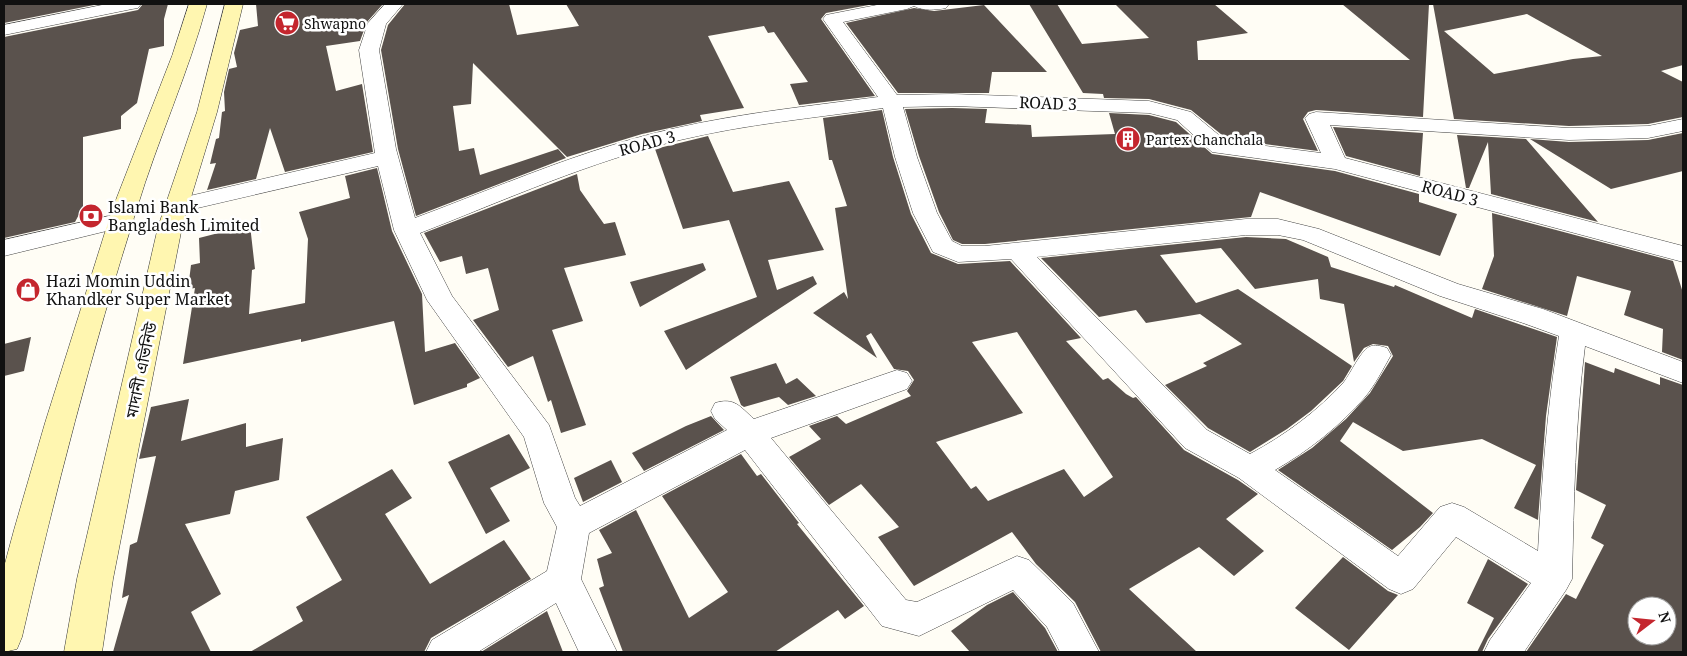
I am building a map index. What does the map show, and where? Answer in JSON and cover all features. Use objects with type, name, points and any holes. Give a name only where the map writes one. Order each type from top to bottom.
[{"type":"main road","points":[[4,637],[16,582],[63,410],[122,220],[165,103],[198,4]]},
{"type":"main road","name":"মাদানী এভিনিউ","points":[[82,652],[95,579],[170,228],[207,112],[234,4]]},
{"type":"street","points":[[16,22],[132,4]]},
{"type":"street","points":[[396,4],[377,23],[369,50],[387,157],[406,230],[440,300],[538,433],[560,504],[574,526],[563,580],[598,652]]},
{"type":"street","points":[[907,4],[832,19],[891,101],[906,157],[925,213],[942,246],[958,254],[1018,251],[1246,227],[1278,227],[1310,234],[1449,290],[1533,316],[1683,373]]},
{"type":"street","points":[[922,4],[940,4]]},
{"type":"street","name":"ROAD 3","points":[[406,230],[591,159],[677,134],[754,120],[891,101],[952,100],[1149,107],[1184,116],[1220,147],[1336,162],[1683,254]]},
{"type":"street","points":[[1336,162],[1316,118],[1569,134],[1648,132],[1683,125]]},
{"type":"street","points":[[176,206],[387,157]]},
{"type":"street","points":[[4,248],[122,220]]},
{"type":"street","points":[[1018,251],[1196,439],[1250,469],[1401,578],[1452,517],[1554,579]]},
{"type":"street","points":[[1503,652],[1554,579],[1562,423],[1573,332]]},
{"type":"street","points":[[1250,469],[1284,450],[1323,419],[1355,389],[1377,355]]},
{"type":"street","points":[[574,526],[738,422],[897,381]]},
{"type":"street","points":[[738,422],[895,614],[919,619],[1017,571],[1060,615],[1080,652]]},
{"type":"street","points":[[445,652],[563,580]]},
{"type":"building","points":[[4,4],[99,4],[4,23]]},
{"type":"building","points":[[143,4],[168,4],[164,19],[164,46],[149,49],[137,103],[121,116],[121,129],[83,137],[83,207],[75,222],[4,238],[4,37],[138,10]]},
{"type":"building","points":[[256,4],[383,4],[367,22],[360,41],[326,46],[336,91],[362,84],[373,152],[285,172],[270,128],[256,179],[207,190],[216,163],[210,164],[216,139],[219,138],[222,112],[225,111],[224,92],[229,69],[237,67],[234,53],[240,30],[258,26]]},
{"type":"building","points":[[405,4],[509,4],[517,35],[579,26],[566,4],[874,4],[826,13],[821,19],[875,96],[799,105],[790,84],[808,82],[774,32],[768,33],[764,26],[708,36],[744,108],[700,115],[702,121],[642,134],[567,157],[473,63],[471,104],[453,106],[459,151],[474,148],[480,175],[558,149],[566,158],[416,216],[398,149],[381,50],[388,25]]},
{"type":"building","points":[[1029,4],[1057,4],[1082,44],[1149,38],[1115,4],[1214,4],[1248,33],[1197,41],[1198,60],[1410,60],[1342,4],[1429,4],[1423,117],[1316,110],[1308,112],[1303,119],[1318,151],[1227,139],[1191,110],[1149,99],[1104,98],[1103,94],[1083,93]]},
{"type":"building","points":[[1433,4],[1683,4],[1683,65],[1661,71],[1683,82],[1683,117],[1648,124],[1569,126],[1454,119]],"holes":[[[1527,14],[1602,56],[1573,59],[1494,74],[1444,31]]]},
{"type":"building","points":[[984,5],[1047,72],[992,72],[989,93],[898,93],[846,23],[914,8],[934,11]]},
{"type":"building","points":[[905,109],[987,109],[985,123],[1031,125],[1032,137],[1115,134],[1109,113],[1149,115],[1176,122],[1212,154],[1335,171],[1419,194],[1419,202],[1457,214],[1440,256],[1260,192],[1251,217],[985,244],[962,244],[953,240],[939,212]]},
{"type":"building","points":[[882,110],[893,157],[911,214],[931,253],[958,264],[1010,261],[1081,338],[1066,341],[1103,380],[1108,378],[1126,394],[1133,398],[1136,397],[1184,450],[1238,480],[1258,494],[1226,519],[1264,551],[1234,576],[1199,547],[1129,589],[1197,652],[1101,652],[1075,602],[1036,564],[1012,532],[914,586],[878,537],[899,527],[861,484],[829,505],[789,457],[821,439],[809,426],[837,416],[846,424],[911,396],[907,391],[914,380],[908,371],[894,369],[871,333],[866,336],[877,358],[813,313],[844,292],[848,299],[835,208],[847,206],[832,160],[829,160],[823,118]],"holes":[[[1017,332],[1113,477],[1084,497],[1064,469],[988,501],[976,486],[971,489],[936,442],[1023,413],[972,342]]]},
{"type":"building","points":[[1333,127],[1423,133],[1420,176],[1346,156]]},
{"type":"building","points":[[1683,133],[1683,171],[1611,189],[1530,139],[1569,142],[1648,140]]},
{"type":"building","points":[[1457,135],[1526,139],[1598,222],[1491,194],[1488,142],[1469,188],[1466,188]]},
{"type":"building","points":[[708,136],[733,192],[789,181],[824,250],[768,260],[777,290],[813,276],[817,284],[686,370],[664,331],[757,297],[729,220],[683,229],[655,149]]},
{"type":"building","points":[[377,168],[392,231],[422,294],[425,352],[455,343],[480,378],[467,384],[467,387],[414,405],[394,321],[301,342],[301,339],[183,364],[195,288],[188,289],[191,265],[200,263],[199,238],[250,225],[255,269],[252,270],[249,314],[305,303],[308,239],[299,212],[350,198],[345,176]]},
{"type":"building","points":[[577,174],[580,190],[604,224],[615,222],[626,255],[564,268],[583,321],[552,330],[586,425],[561,433],[551,400],[548,402],[533,356],[508,367],[473,320],[499,310],[488,268],[466,274],[462,256],[440,262],[424,233]]},
{"type":"building","points":[[1492,213],[1673,261],[1683,293],[1683,360],[1662,352],[1663,329],[1624,315],[1631,291],[1577,276],[1567,316],[1482,289],[1494,256]]},
{"type":"building","points":[[1246,237],[1286,239],[1328,257],[1331,267],[1394,287],[1395,285],[1472,318],[1475,309],[1557,337],[1546,416],[1538,520],[1514,508],[1536,465],[1482,439],[1403,451],[1353,422],[1340,441],[1433,513],[1420,527],[1392,550],[1278,470],[1312,448],[1346,419],[1370,393],[1393,356],[1388,346],[1373,344],[1364,348],[1354,362],[1344,304],[1320,299],[1318,279],[1255,289],[1221,248],[1160,255],[1196,303],[1238,289],[1352,366],[1343,381],[1311,411],[1287,429],[1250,452],[1208,428],[1165,385],[1207,366],[1203,363],[1242,344],[1200,314],[1146,323],[1136,310],[1099,317],[1041,258]]},
{"type":"building","points":[[703,263],[706,270],[640,307],[630,282]]},
{"type":"building","points":[[31,337],[24,371],[4,376],[4,344]]},
{"type":"building","points":[[1585,362],[1614,373],[1615,368],[1660,385],[1660,377],[1683,385],[1683,652],[1526,652],[1566,594],[1576,599],[1604,545],[1591,538],[1606,505],[1576,490]]},
{"type":"building","points":[[776,363],[786,384],[797,378],[816,396],[788,405],[779,397],[744,407],[741,405],[730,377]]},
{"type":"building","points":[[189,399],[181,441],[246,423],[246,447],[283,438],[279,480],[235,491],[230,514],[185,524],[221,594],[191,612],[211,652],[113,652],[129,595],[122,598],[130,545],[137,542],[156,456],[139,459],[151,407]]},
{"type":"building","points":[[711,416],[724,430],[644,471],[632,453],[686,426]]},
{"type":"building","points":[[509,434],[530,468],[490,488],[510,521],[486,534],[448,462]]},
{"type":"building","points":[[741,454],[757,476],[761,474],[799,523],[797,524],[864,606],[845,619],[838,610],[775,652],[623,652],[599,588],[604,586],[597,559],[612,553],[599,530],[636,510],[689,618],[728,592],[662,496]]},
{"type":"building","points":[[611,460],[622,482],[583,502],[574,478]]},
{"type":"building","points":[[392,469],[412,498],[385,514],[430,584],[504,540],[531,579],[431,638],[424,652],[250,652],[303,621],[296,607],[342,580],[306,517]]},
{"type":"building","points":[[1343,557],[1388,591],[1398,595],[1349,650],[1295,608]]},
{"type":"building","points":[[1488,559],[1528,584],[1488,639],[1482,652],[1477,652],[1494,618],[1467,603]]},
{"type":"building","points":[[1013,592],[1045,628],[1058,652],[970,652],[951,631],[987,605]]},
{"type":"building","points":[[547,611],[563,652],[481,652]]},
{"type":"place","name":"Shwapno","points":[[287,23]]},
{"type":"place","name":"Partex Chanchala","points":[[1128,139]]},
{"type":"place","name":"Islami Bank Bangladesh Limited","points":[[91,216]]},
{"type":"place","name":"Hazi Momin Uddin Khandker Super Market","points":[[28,290]]}]
